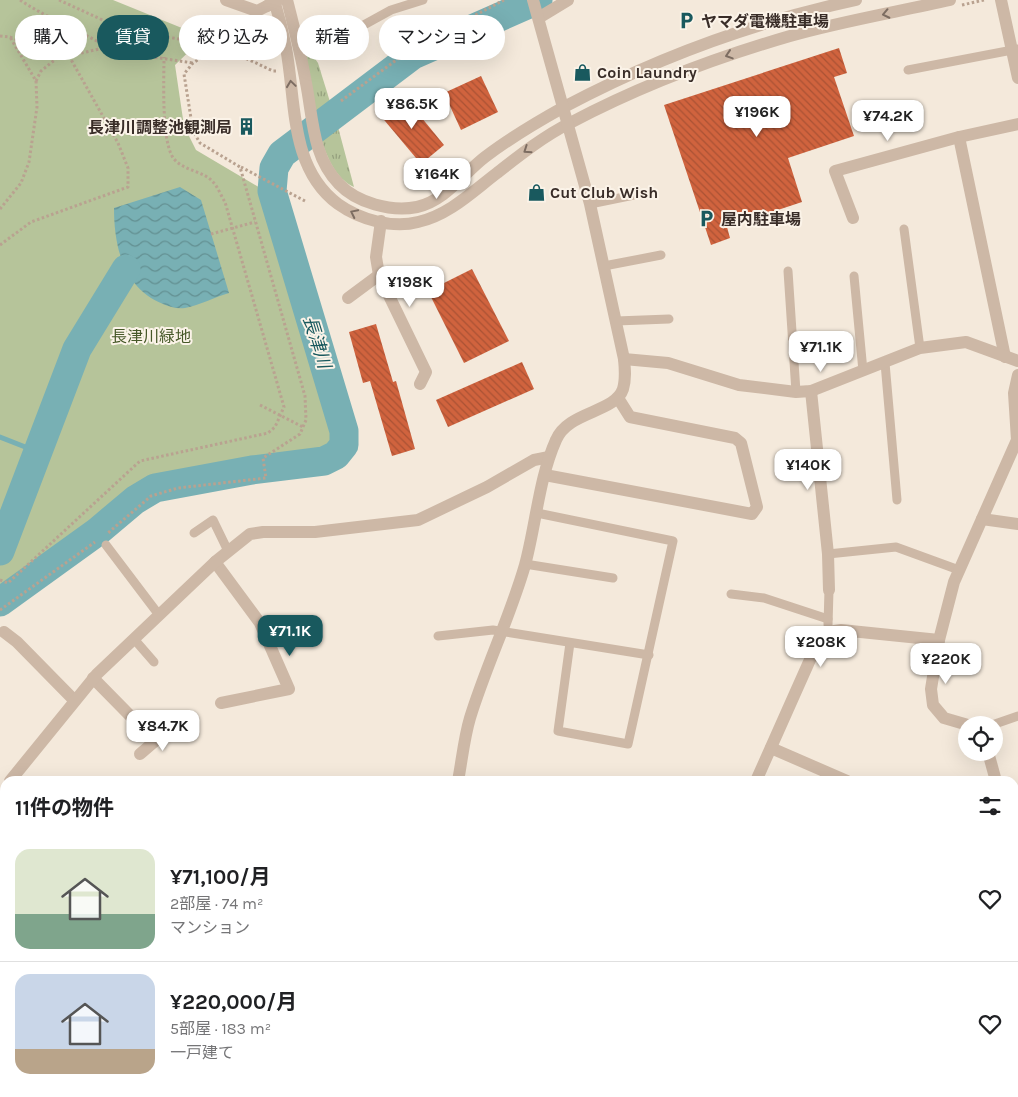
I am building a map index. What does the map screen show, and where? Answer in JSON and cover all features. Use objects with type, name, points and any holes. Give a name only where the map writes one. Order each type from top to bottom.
[{"type":"street","points":[[226,0],[266,4],[289,69],[302,152],[312,175],[337,203],[360,216],[381,221],[416,223],[434,218],[451,208],[526,151],[568,124],[664,79],[708,62],[792,36],[950,0]]},
{"type":"street","points":[[287,0],[306,82],[316,143],[326,168],[348,192],[370,204],[416,207],[428,204],[444,194],[484,158],[564,107],[657,62],[749,28],[856,0]]},
{"type":"street","points":[[459,776],[470,720],[503,632],[525,564],[549,457],[562,429],[574,419],[618,398],[623,390],[625,377],[624,359],[590,204],[537,9],[568,0]]},
{"type":"street","points":[[1001,0],[1015,49],[1018,78]]},
{"type":"street","points":[[853,218],[835,171],[960,137],[1018,124]]},
{"type":"street","points":[[960,137],[1005,357]]},
{"type":"street","points":[[381,221],[376,257],[379,275],[426,372],[420,384]]},
{"type":"street","points":[[348,298],[379,275]]},
{"type":"street","points":[[624,359],[668,363],[739,385],[796,392],[811,391],[920,348],[966,342],[1018,361]]},
{"type":"street","points":[[958,722],[944,718],[933,705],[932,689],[939,640],[959,570],[1016,440],[1014,393],[1018,375]]},
{"type":"street","points":[[811,391],[828,554],[829,590]]},
{"type":"street","points":[[545,475],[752,514],[757,507],[741,443],[735,438],[630,418],[618,398]]},
{"type":"street","points":[[14,776],[93,678],[215,562],[250,534],[263,532],[315,532],[418,520],[487,487],[534,460],[549,457]]},
{"type":"street","points":[[982,519],[1018,524]]},
{"type":"street","points":[[215,562],[260,623],[289,689],[221,703]]},
{"type":"street","points":[[758,776],[817,644],[828,632],[841,630],[939,640]]},
{"type":"street","points":[[2,632],[17,642],[74,700]]},
{"type":"street","points":[[93,678],[155,741]]},
{"type":"street","points":[[140,754],[168,729]]},
{"type":"street","points":[[771,748],[835,776]]},
{"type":"street","points":[[990,761],[995,776]]},
{"type":"lane","points":[[369,22],[391,10],[423,0]]},
{"type":"lane","points":[[908,70],[1015,49]]},
{"type":"lane","points":[[590,204],[634,195]]},
{"type":"lane","points":[[904,229],[920,348]]},
{"type":"lane","points":[[604,266],[661,255]]},
{"type":"lane","points":[[788,271],[796,392]]},
{"type":"lane","points":[[854,276],[863,371]]},
{"type":"lane","points":[[616,321],[669,319]]},
{"type":"lane","points":[[885,363],[898,500]]},
{"type":"lane","points":[[537,513],[674,542],[628,744],[558,731],[570,644]]},
{"type":"lane","points":[[194,532],[213,520],[228,551]]},
{"type":"lane","points":[[106,546],[159,615]]},
{"type":"lane","points":[[828,554],[896,547],[959,570]]},
{"type":"lane","points":[[525,564],[612,578]]},
{"type":"lane","points":[[828,632],[829,590]]},
{"type":"lane","points":[[731,594],[764,598],[828,619]]},
{"type":"lane","points":[[438,636],[493,630],[570,644],[649,655]]},
{"type":"lane","points":[[134,639],[154,662]]},
{"type":"lane","points":[[1003,721],[1018,716]]},
{"type":"path","points":[[20,0],[45,17],[97,40]]},
{"type":"path","points":[[59,0],[107,22],[179,39]]},
{"type":"path","points":[[69,4],[71,0]]},
{"type":"path","points":[[341,101],[411,49],[504,0]]},
{"type":"path","points":[[0,36],[15,39]]},
{"type":"path","points":[[0,209],[21,183],[29,162],[37,107],[36,81],[10,37]]},
{"type":"path","points":[[169,58],[193,63]]},
{"type":"path","points":[[36,81],[41,71],[55,60]]},
{"type":"path","points":[[0,245],[31,222],[128,187],[128,168],[118,143],[71,60]]},
{"type":"path","points":[[0,580],[8,584],[140,461],[268,433],[275,427],[284,407],[225,202],[213,181],[184,167],[174,159],[168,148],[164,60]]},
{"type":"path","points":[[198,60],[184,74],[193,131],[200,143],[240,167],[305,201]]},
{"type":"path","points":[[248,60],[273,71],[289,69]]},
{"type":"path","points":[[0,610],[103,536],[151,496],[178,488],[266,478],[263,458],[300,434],[306,420],[305,396],[240,167]]},
{"type":"path","points":[[212,234],[256,222]]},
{"type":"path","points":[[260,405],[303,427]]},
{"type":"green space","name":"長津川緑地","points":[[0,0],[113,0],[150,15],[97,15],[97,60],[169,60],[169,23],[179,27],[180,60],[175,65],[184,126],[196,150],[267,192],[338,433],[334,449],[320,457],[153,490],[0,600]]},
{"type":"green space","points":[[306,60],[316,60],[318,63],[331,105],[316,115]]},
{"type":"green space","points":[[332,106],[338,125],[320,137],[317,118]]},
{"type":"green space","points":[[338,127],[354,187],[337,173],[321,140]]},
{"type":"water","points":[[180,187],[201,200],[229,293],[185,308],[176,308],[163,304],[149,297],[138,288],[130,277],[119,251],[114,222],[114,208]]},
{"type":"building","points":[[839,48],[847,73],[834,77],[854,136],[788,158],[802,202],[727,227],[730,238],[711,245],[664,105]]},
{"type":"building","points":[[481,76],[498,112],[461,130],[444,93]]},
{"type":"building","points":[[403,95],[444,145],[421,164],[380,115]]},
{"type":"building","points":[[472,269],[509,341],[464,363],[428,291]]},
{"type":"building","points":[[376,324],[393,382],[396,381],[415,449],[392,456],[370,381],[363,383],[349,332]]},
{"type":"building","points":[[522,362],[534,389],[448,427],[436,400]]},
{"type":"waterway","name":"長津川","points":[[0,602],[97,532],[135,500],[155,488],[252,470],[324,461],[336,455],[344,445],[344,431],[272,191],[274,168],[282,154],[413,55],[538,0]]},
{"type":"waterway","points":[[0,551],[77,349],[126,269]]},
{"type":"waterway","points":[[0,437],[38,452]]},
{"type":"place","name":"ヤマダ電機駐車場","points":[[687,21]]},
{"type":"place","name":"Coin Laundry","points":[[583,72]]},
{"type":"place","name":"長津川調整池観測局","points":[[246,127]]},
{"type":"place","name":"Cut Club Wish","points":[[536,192]]},
{"type":"place","name":"屋内駐車場","points":[[707,219]]}]
